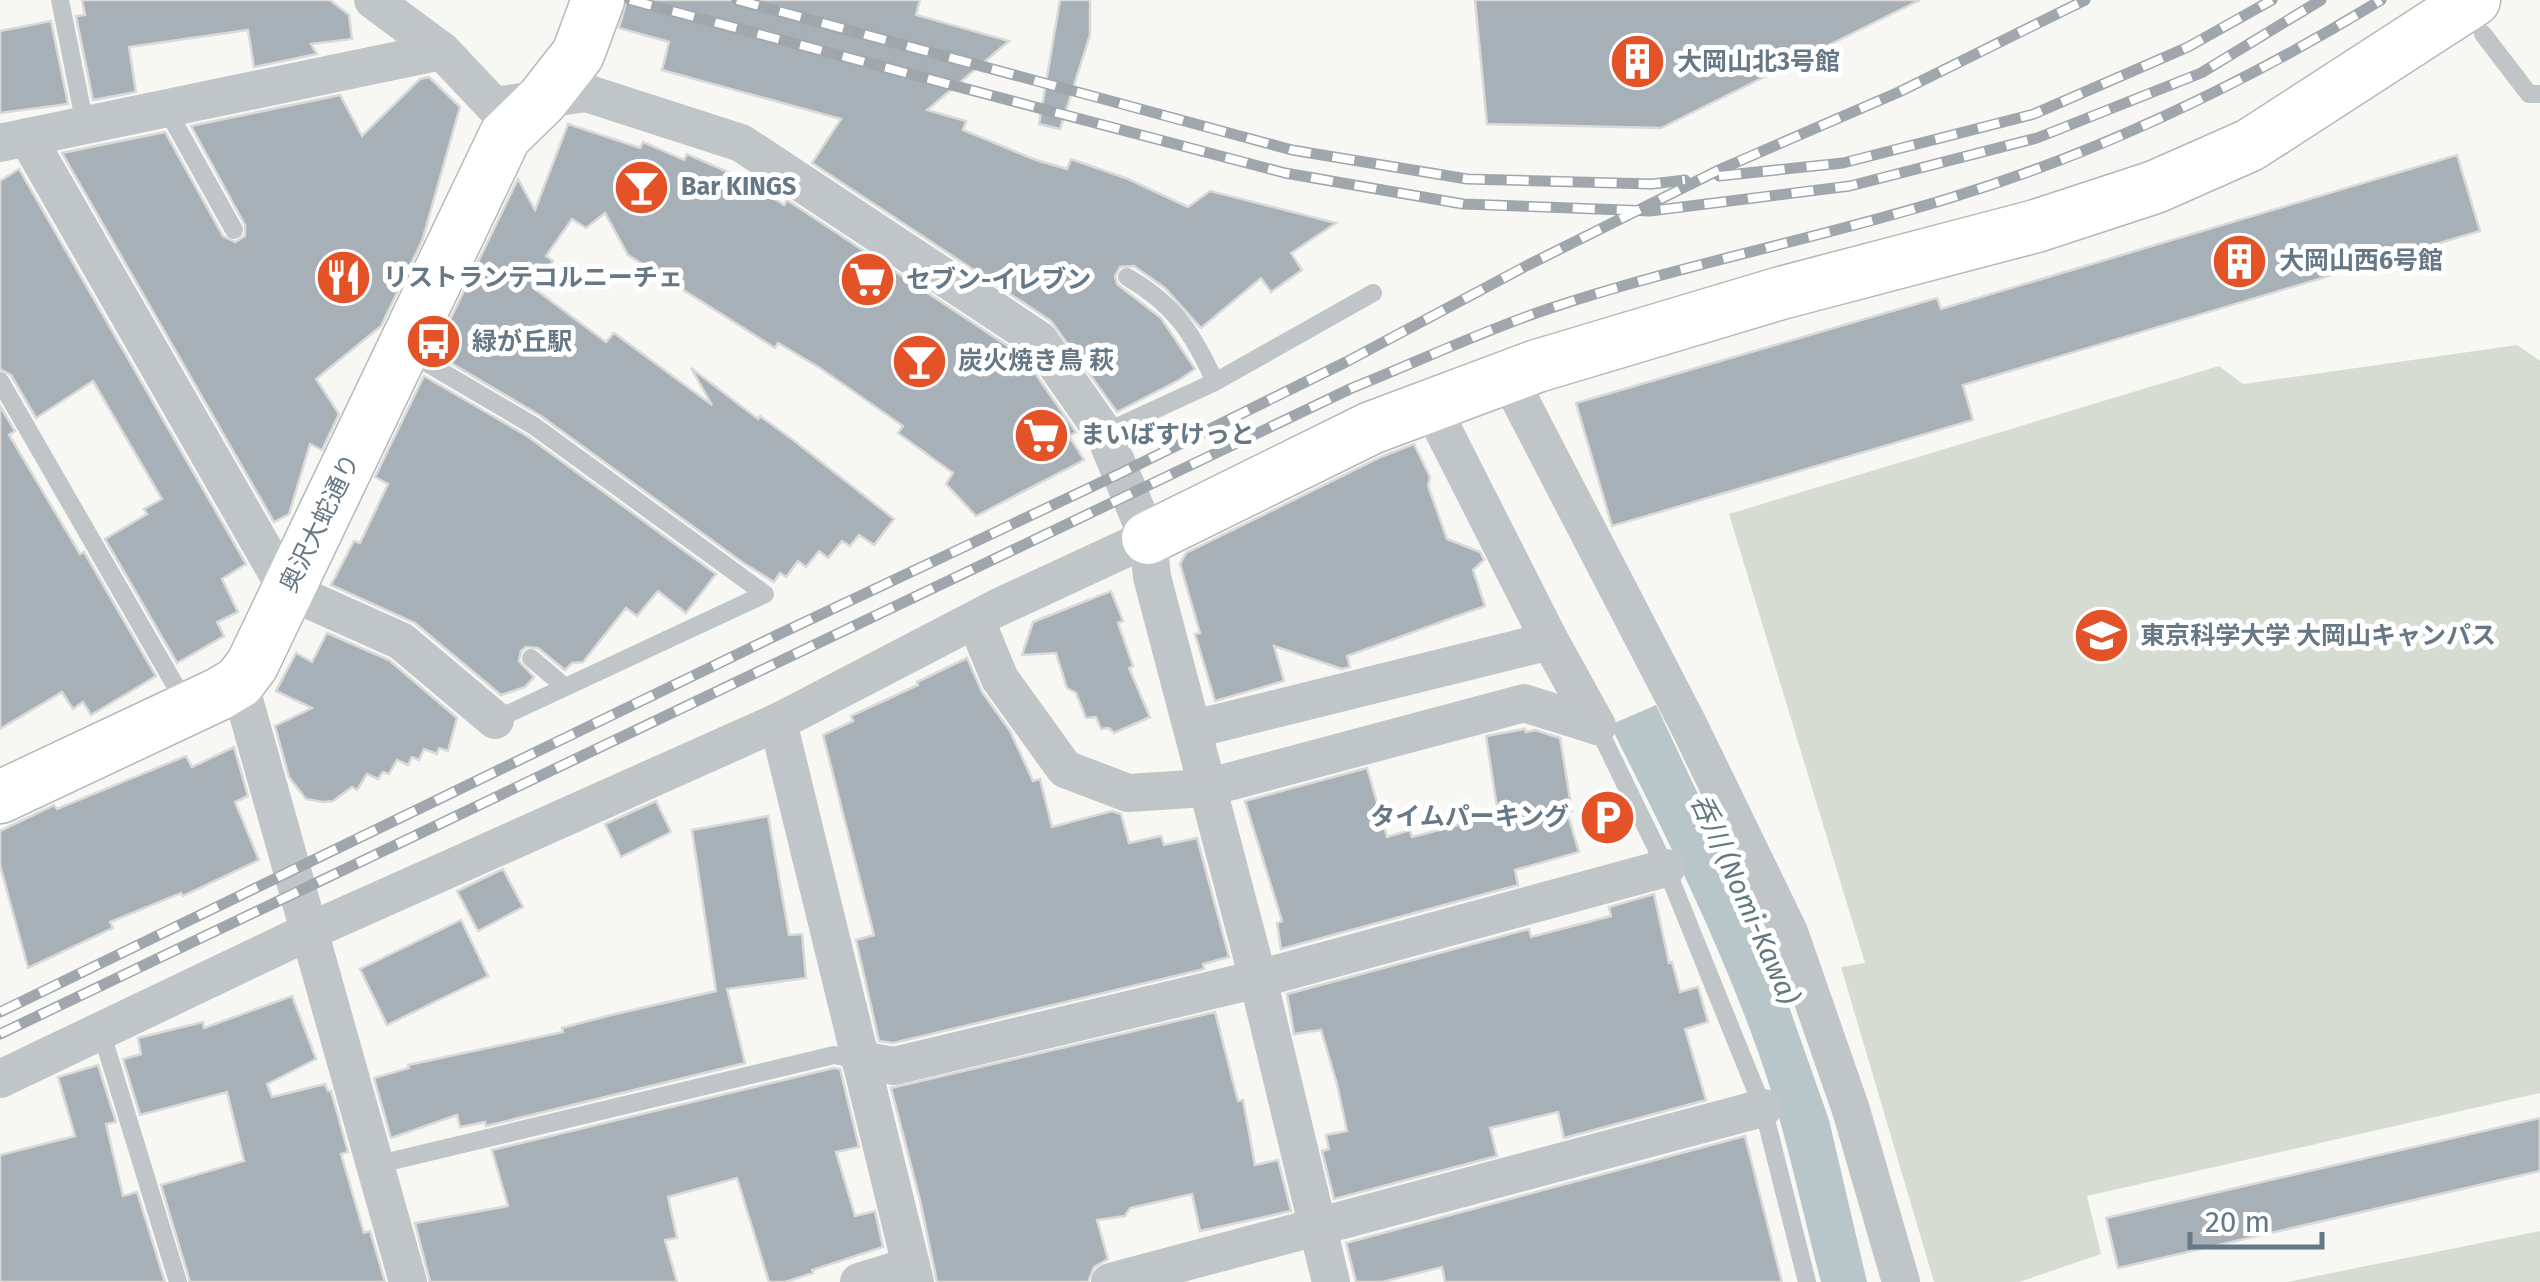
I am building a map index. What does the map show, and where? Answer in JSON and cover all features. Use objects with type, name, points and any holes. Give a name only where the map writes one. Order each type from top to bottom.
[{"type":"street","points":[[372,0],[442,51],[494,106],[529,113],[586,93],[741,143],[1039,340],[1104,433],[1132,491],[1148,538],[1152,578],[1258,979],[1331,1282]]},
{"type":"street","name":"奥沢大蛇通り","points":[[239,682],[252,664],[505,136],[578,54],[598,0]]},
{"type":"street","points":[[0,1079],[310,932],[778,722],[1371,428],[1508,377],[1780,293],[2036,226],[2155,187],[2250,145],[2479,17]]},
{"type":"street","points":[[442,51],[14,140],[287,590],[401,641],[494,720]]},
{"type":"street","points":[[1508,377],[1736,818],[1789,932],[1850,1110],[1901,1282]]},
{"type":"street","points":[[1430,404],[1597,726]]},
{"type":"street","points":[[976,621],[1000,679],[1065,769],[1128,794],[1206,788],[1524,703],[1597,726]]},
{"type":"street","points":[[1194,729],[1550,641]]},
{"type":"street","points":[[0,796],[239,682],[408,1282]]},
{"type":"street","points":[[778,722],[913,1274],[859,1282]]},
{"type":"street","points":[[860,1060],[894,1066],[1258,979],[1666,868]]},
{"type":"street","points":[[1110,1282],[1763,1108]]},
{"type":"lane","points":[[60,0],[86,125]]},
{"type":"lane","points":[[2479,17],[2529,94],[2540,94]]},
{"type":"lane","points":[[166,108],[234,230]]},
{"type":"lane","points":[[1128,277],[1172,309],[1200,349],[1215,382]]},
{"type":"lane","points":[[1104,433],[1215,382],[1373,293]]},
{"type":"lane","points":[[404,349],[534,426],[764,594],[494,720]]},
{"type":"lane","points":[[0,381],[189,708]]},
{"type":"lane","points":[[531,658],[565,687]]},
{"type":"lane","points":[[1597,726],[1666,868],[1763,1108],[1807,1282]]},
{"type":"lane","points":[[101,1031],[178,1282]]},
{"type":"lane","points":[[375,1165],[834,1056],[860,1060]]},
{"type":"shaded area","name":"東京科学大学 大岡山キャンパス","points":[[2517,345],[2540,361],[2540,1093],[2087,1196],[2101,1254],[2019,1282],[1934,1282],[1841,967],[1865,963],[1729,514],[2219,366],[2243,384]]},
{"type":"shaded area","points":[[2540,1231],[2540,1282],[2287,1282]]},
{"type":"water","name":"呑川 (Nomi-Kawa)","points":[[1656,705],[1762,930],[1829,1120],[1867,1282],[1821,1282],[1756,1046],[1688,883],[1610,725]]},
{"type":"building","points":[[82,0],[330,0],[349,15],[352,39],[311,44],[317,54],[254,67],[248,30],[129,47],[136,92],[93,100],[76,16],[85,15]]},
{"type":"building","points":[[627,0],[920,0],[916,15],[1009,41],[927,110],[966,121],[963,130],[1067,169],[1071,159],[1128,179],[1188,207],[1210,191],[1336,223],[1291,253],[1302,270],[1271,292],[1261,278],[1201,328],[1165,288],[1134,266],[1120,267],[1115,276],[1117,284],[1161,318],[1195,369],[1117,412],[1051,321],[812,163],[841,119],[662,70],[669,42],[619,28]]},
{"type":"building","points":[[1060,0],[1090,0],[1090,35],[1060,129],[1039,124]]},
{"type":"building","name":"大岡山北3号館","points":[[1475,0],[1920,0],[1661,128],[1487,124]]},
{"type":"building","points":[[51,21],[68,104],[0,113],[0,31]]},
{"type":"building","points":[[429,77],[460,107],[422,241],[381,326],[316,379],[339,414],[322,450],[310,444],[289,514],[274,522],[62,153],[165,132],[223,236],[235,242],[245,236],[245,225],[191,126],[340,95],[362,136],[420,79]]},
{"type":"building","points":[[568,124],[640,148],[643,142],[684,160],[687,154],[742,178],[784,205],[787,200],[1023,356],[1076,432],[1069,436],[1084,460],[976,516],[946,484],[953,473],[898,433],[903,426],[820,368],[778,343],[775,348],[628,255],[605,213],[586,228],[572,219],[546,256],[553,261],[536,290],[606,342],[614,333],[712,405],[691,368],[758,419],[760,416],[793,440],[894,519],[874,545],[859,535],[850,546],[842,541],[828,558],[819,551],[806,567],[798,561],[786,577],[780,573],[774,582],[742,562],[541,416],[434,353],[518,179],[535,210]]},
{"type":"building","points":[[2457,155],[2480,231],[1963,385],[1973,420],[1612,526],[1576,403],[1937,298],[1941,309]]},
{"type":"building","points":[[19,169],[246,564],[222,579],[238,612],[217,622],[224,636],[177,663],[105,539],[147,514],[144,509],[162,499],[93,381],[36,418],[11,375],[0,369],[0,181]]},
{"type":"building","points":[[424,376],[527,436],[716,574],[686,613],[658,591],[637,616],[626,608],[583,662],[572,663],[565,670],[538,648],[526,647],[519,661],[534,677],[525,687],[501,695],[415,623],[331,585],[354,541],[360,543],[388,484],[375,477]]},
{"type":"building","points":[[0,406],[15,431],[9,435],[80,554],[84,552],[156,676],[91,715],[83,702],[73,709],[62,692],[0,729]]},
{"type":"building","points":[[1414,444],[1430,477],[1428,486],[1447,539],[1480,552],[1484,560],[1473,570],[1485,606],[1347,656],[1350,667],[1342,669],[1274,646],[1284,681],[1215,701],[1180,564],[1186,553]]},
{"type":"building","points":[[1111,591],[1123,621],[1118,623],[1133,666],[1129,668],[1150,717],[1114,733],[1109,728],[1101,729],[1096,717],[1086,718],[1076,693],[1067,688],[1056,653],[1022,655],[1033,622]]},
{"type":"building","points":[[327,633],[389,660],[457,718],[448,751],[439,748],[437,754],[424,749],[419,760],[412,757],[408,765],[397,760],[389,774],[383,772],[378,779],[367,774],[357,790],[352,787],[333,801],[323,802],[306,799],[289,777],[275,726],[312,708],[276,691],[296,653],[312,662]]},
{"type":"building","points":[[967,658],[982,692],[1010,731],[1033,781],[1040,779],[1052,827],[1112,811],[1121,814],[1129,843],[1161,836],[1164,845],[1197,838],[1229,957],[1203,964],[1204,969],[893,1043],[879,1041],[856,940],[874,935],[823,735],[853,721],[851,716]]},
{"type":"building","points":[[1525,729],[1560,738],[1572,811],[1567,812],[1579,852],[1515,870],[1518,885],[1281,949],[1277,923],[1282,921],[1245,801],[1367,768],[1387,837],[1410,830],[1412,837],[1498,813],[1486,736]]},
{"type":"building","points":[[234,747],[248,796],[235,802],[259,860],[183,896],[181,893],[110,922],[113,928],[28,968],[0,865],[0,831],[54,805],[57,809],[186,756],[192,767]]},
{"type":"building","points":[[656,801],[671,832],[621,857],[605,824]]},
{"type":"building","points":[[768,816],[789,935],[802,934],[806,978],[727,989],[745,1063],[486,1126],[485,1122],[460,1127],[457,1115],[391,1138],[374,1078],[409,1068],[408,1065],[563,1032],[562,1028],[716,991],[692,830]]},
{"type":"building","points":[[503,869],[523,907],[478,931],[457,891]]},
{"type":"building","points":[[1654,894],[1669,963],[1672,962],[1680,992],[1698,987],[1708,1022],[1685,1029],[1706,1100],[1564,1138],[1558,1112],[1490,1128],[1497,1156],[1334,1199],[1322,1151],[1329,1149],[1326,1135],[1347,1131],[1337,1084],[1321,1030],[1294,1034],[1287,994],[1529,929],[1531,937],[1611,916],[1609,907]]},
{"type":"building","points":[[461,920],[488,976],[387,1025],[360,969]]},
{"type":"building","points":[[292,996],[316,1059],[267,1084],[272,1097],[325,1084],[331,1091],[348,1152],[341,1154],[364,1233],[370,1231],[385,1282],[190,1282],[161,1185],[244,1161],[227,1092],[140,1115],[123,1059],[141,1054],[138,1038],[203,1022],[204,1028]]},
{"type":"building","points":[[1215,1012],[1238,1101],[1243,1100],[1255,1165],[1278,1160],[1291,1211],[1200,1231],[1192,1194],[1130,1208],[1125,1216],[1097,1220],[1108,1259],[1094,1267],[1088,1282],[937,1282],[891,1088]]},
{"type":"building","points":[[98,1065],[116,1122],[106,1124],[123,1196],[137,1192],[165,1282],[0,1282],[0,1155],[75,1136],[58,1077]]},
{"type":"building","points":[[840,1069],[859,1147],[836,1152],[855,1216],[875,1211],[883,1247],[785,1282],[769,1282],[737,1178],[668,1197],[677,1238],[665,1240],[677,1282],[430,1282],[415,1223],[508,1206],[492,1150]]},
{"type":"building","points":[[2540,1118],[2540,1171],[2118,1268],[2106,1218]]},
{"type":"building","points":[[1745,1136],[1782,1282],[1445,1282],[1442,1267],[1382,1282],[1356,1282],[1346,1243]]},
{"type":"railway","points":[[630,0],[1285,173],[1463,204],[1650,211],[1850,186],[2037,138],[2201,73],[2321,0]]},
{"type":"railway","points":[[737,0],[1292,150],[1467,179],[1652,184],[1685,180]]},
{"type":"railway","points":[[0,1012],[1123,472],[1721,169],[1899,92],[2085,0]]},
{"type":"railway","points":[[1719,176],[1843,163],[2034,114],[2188,47],[2272,0]]},
{"type":"railway","points":[[0,1034],[1352,388],[1548,309],[2007,180],[2172,113],[2381,0]]},
{"type":"place","name":"大岡山北3号館","points":[[1638,62]]},
{"type":"place","name":"Bar KINGS","points":[[642,187]]},
{"type":"place","name":"大岡山西6号館","points":[[2240,261]]},
{"type":"place","name":"リストランテコルニーチェ","points":[[344,278]]},
{"type":"place","name":"セブン-イレブン","points":[[867,280]]},
{"type":"place","name":"緑が丘駅","points":[[433,342]]},
{"type":"place","name":"炭火焼き鳥 萩","points":[[919,361]]},
{"type":"place","name":"まいばすけっと","points":[[1041,435]]},
{"type":"place","name":"東京科学大学 大岡山キャンパス","points":[[2101,636]]},
{"type":"place","name":"タイムパーキング","points":[[1608,817]]}]
